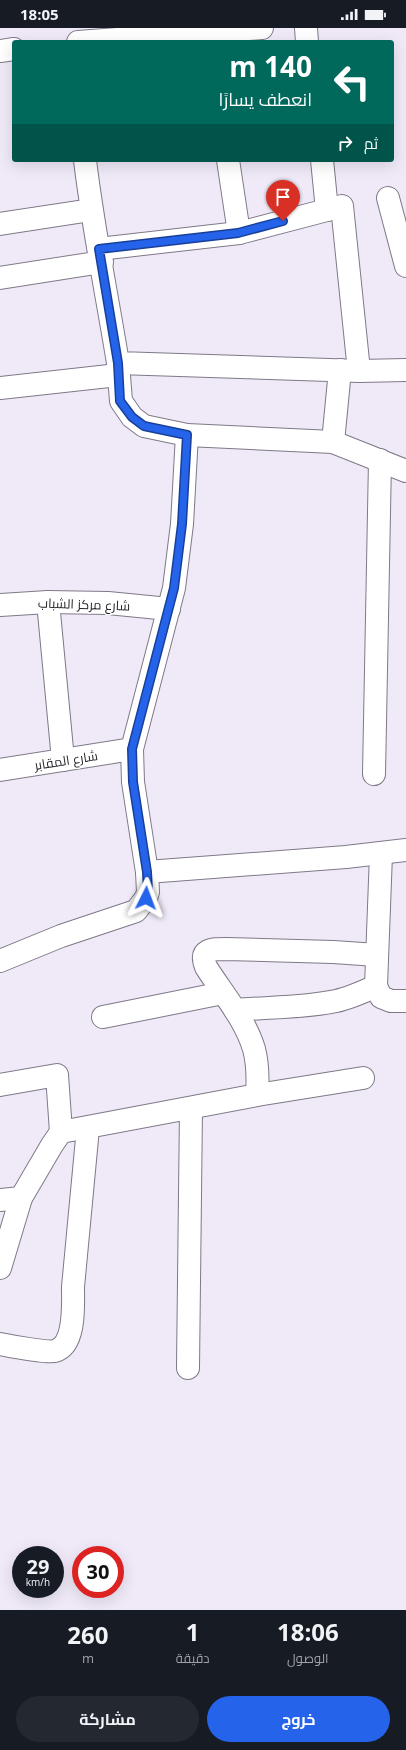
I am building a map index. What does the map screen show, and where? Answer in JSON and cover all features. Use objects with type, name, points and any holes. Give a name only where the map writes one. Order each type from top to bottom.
[{"type":"street","points":[[104,40],[262,28]]},
{"type":"street","points":[[306,28],[308,40]]},
{"type":"street","points":[[0,51],[12,49]]},
{"type":"street","points":[[85,162],[91,210],[118,369],[120,401],[132,417],[144,426],[187,435],[333,442],[406,471]]},
{"type":"street","points":[[228,162],[238,233]]},
{"type":"street","points":[[322,162],[327,210]]},
{"type":"street","points":[[388,198],[406,266]]},
{"type":"street","points":[[0,278],[100,256],[238,233],[342,206],[350,371],[333,442]]},
{"type":"street","points":[[0,224],[91,210]]},
{"type":"street","points":[[0,388],[118,369],[406,370]]},
{"type":"street","points":[[0,960],[61,936],[136,911],[146,898],[148,892],[147,872],[133,782],[132,749],[169,609],[177,567],[182,524],[187,435]]},
{"type":"street","points":[[374,774],[380,460]]},
{"type":"street","points":[[48,602],[63,760]]},
{"type":"street","name":"شارع مركز الشباب","points":[[0,605],[48,602],[108,603],[169,609]]},
{"type":"street","name":"شارع المقابر","points":[[0,770],[132,749]]},
{"type":"street","points":[[147,872],[381,854],[406,850]]},
{"type":"street","points":[[381,854],[376,986],[381,997],[392,1001],[406,1001]]},
{"type":"street","points":[[257,1095],[258,1073],[254,1050],[246,1029],[204,962],[206,952],[213,949],[334,952],[377,955]]},
{"type":"street","points":[[103,1017],[229,1002],[317,1004],[337,1001],[376,986]]},
{"type":"street","points":[[0,1085],[56,1075],[61,1132],[21,1198],[0,1268]]},
{"type":"street","points":[[61,1132],[257,1095],[363,1078]]},
{"type":"street","points":[[188,1368],[191,1108]]},
{"type":"street","points":[[0,1344],[54,1352],[66,1345],[69,1338],[73,1312],[73,1286],[88,1128]]},
{"type":"street","points":[[0,1200],[21,1198]]},
{"type":"route","points":[[146,898],[148,892],[147,872],[133,782],[132,749],[174,588],[182,524],[187,435],[144,426],[128,413],[120,401],[118,363],[99,249],[238,233],[283,221]]}]
